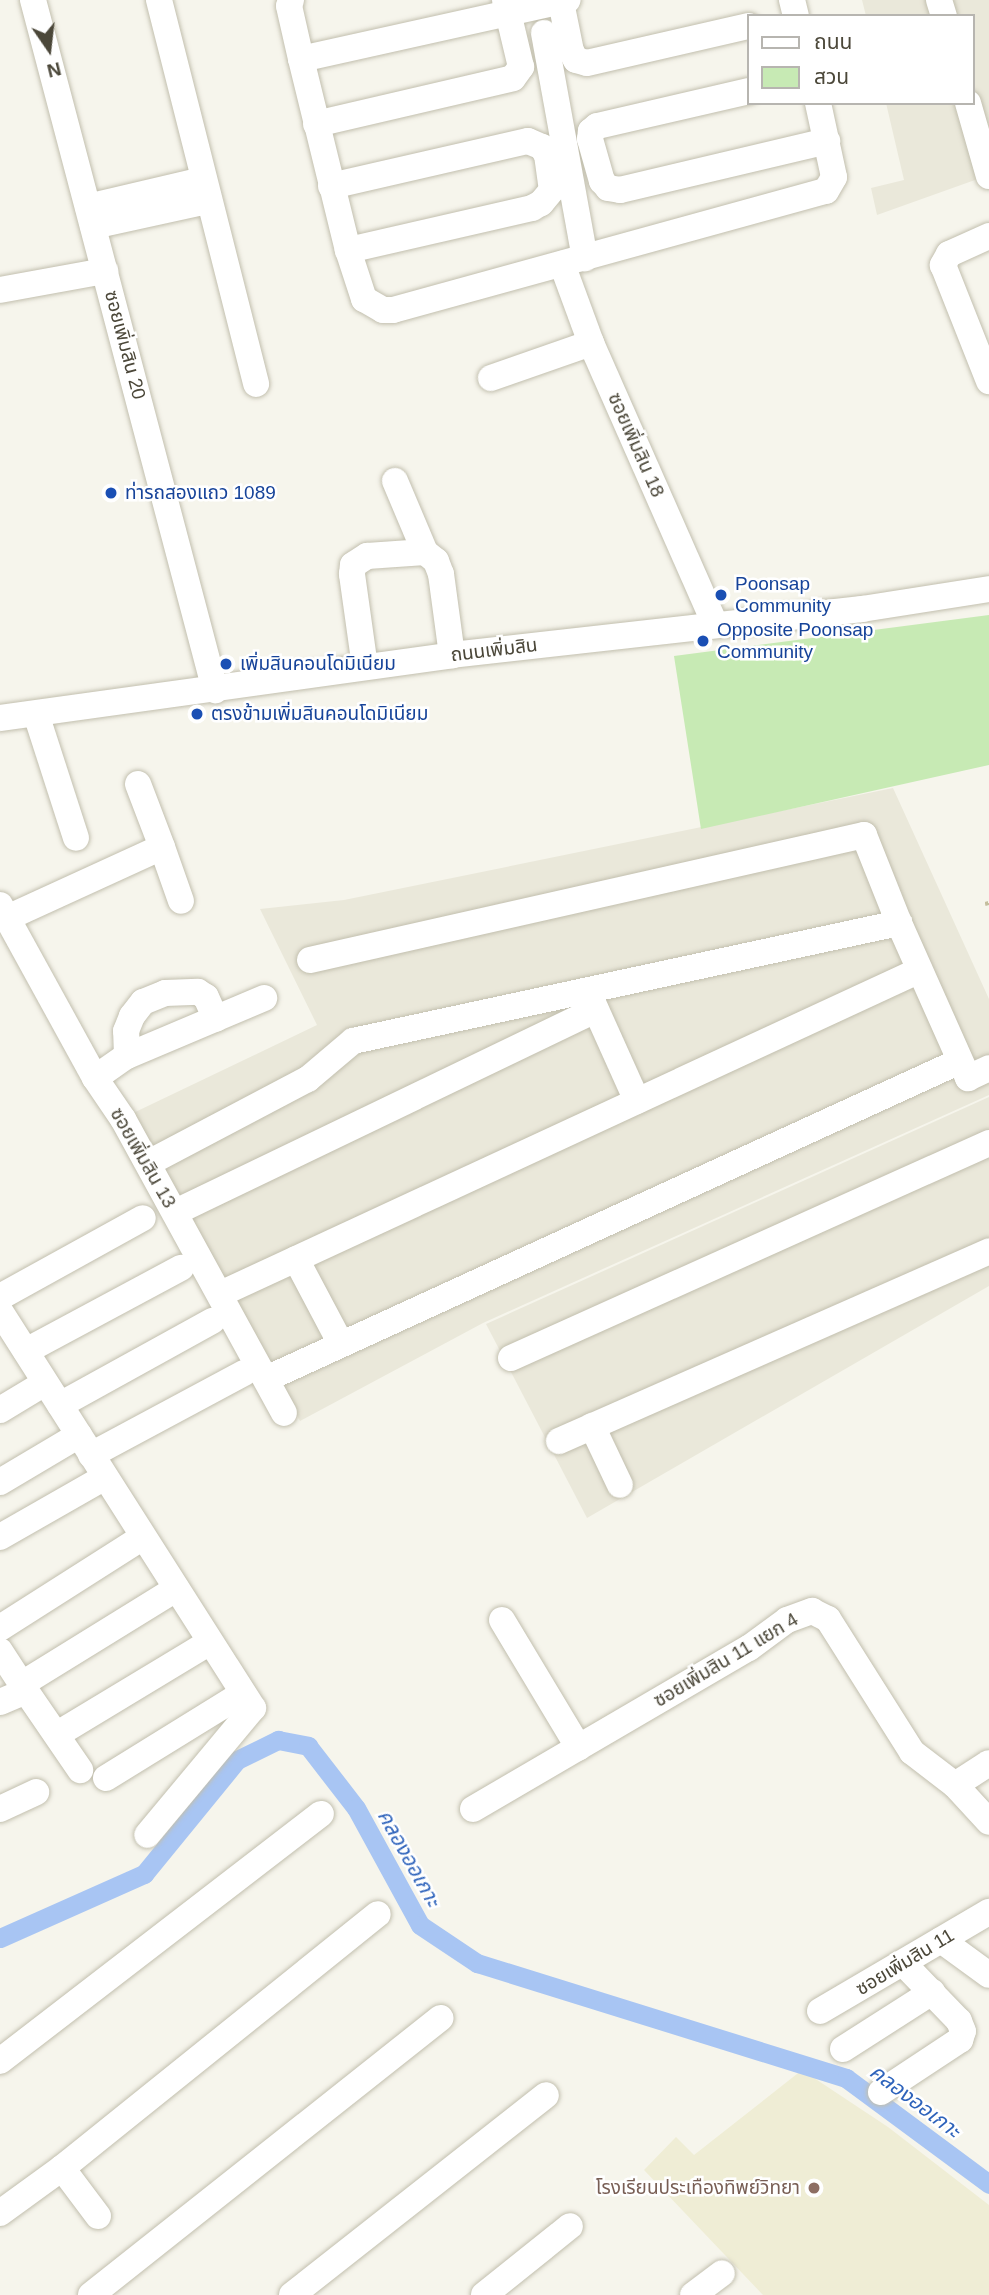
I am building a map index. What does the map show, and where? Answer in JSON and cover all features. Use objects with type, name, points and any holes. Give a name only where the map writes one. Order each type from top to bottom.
[{"type":"street","name":"ซอยเพิ่มสิน 20","points":[[33,0],[215,691]]},
{"type":"street","points":[[159,0],[256,384]]},
{"type":"street","points":[[291,0],[289,6],[301,59],[348,250],[364,299],[383,310],[576,253],[826,191],[834,177],[818,105]]},
{"type":"street","points":[[301,59],[507,6],[564,1],[571,51],[576,60],[587,62],[748,26]]},
{"type":"street","points":[[316,124],[513,78],[521,67],[507,6]]},
{"type":"street","points":[[544,33],[562,189]]},
{"type":"street","points":[[748,91],[597,126],[591,131],[590,139],[602,181],[608,188],[620,190],[827,141]]},
{"type":"street","points":[[969,105],[989,176]]},
{"type":"street","points":[[331,186],[528,141],[542,146],[562,189]]},
{"type":"street","points":[[348,250],[532,208],[562,189],[602,181]]},
{"type":"street","name":"ซอยเพิ่มสิน 18","points":[[562,189],[591,343],[715,624]]},
{"type":"street","points":[[90,217],[205,190]]},
{"type":"street","points":[[989,236],[950,254],[943,265],[989,381]]},
{"type":"street","points":[[0,289],[105,271]]},
{"type":"street","points":[[491,378],[591,343]]},
{"type":"street","points":[[395,481],[425,552],[436,561],[441,574],[452,655]]},
{"type":"street","points":[[365,667],[353,565],[367,556],[425,552]]},
{"type":"street","name":"ถนนเพิ่มสิน","points":[[0,718],[215,691],[452,655],[862,609],[989,589]]},
{"type":"street","points":[[36,714],[76,838]]},
{"type":"street","points":[[138,783],[181,901]]},
{"type":"street","points":[[310,960],[864,835],[899,923],[968,1077],[989,1068]]},
{"type":"street","points":[[3,912],[162,847]]},
{"type":"street","name":"ซอยเพิ่มสิน 13","points":[[3,912],[95,1078],[123,1119],[284,1413]]},
{"type":"street","points":[[156,1159],[308,1079],[353,1041],[592,1000],[899,923]]},
{"type":"street","points":[[229,1290],[920,970]]},
{"type":"street","points":[[127,1056],[125,1031],[143,1002],[165,993],[198,992],[206,997],[216,1019]]},
{"type":"street","points":[[95,1078],[127,1056],[264,998]]},
{"type":"street","points":[[592,1000],[637,1101]]},
{"type":"street","points":[[184,1208],[592,1000]]},
{"type":"street","points":[[277,1374],[960,1061]]},
{"type":"street","points":[[511,1358],[989,1143]]},
{"type":"street","points":[[0,1297],[143,1218]]},
{"type":"street","points":[[559,1441],[989,1251]]},
{"type":"street","points":[[296,1259],[341,1345]]},
{"type":"street","points":[[147,1835],[253,1708],[60,1405],[10,1333],[181,1268]]},
{"type":"street","points":[[60,1405],[212,1321]]},
{"type":"street","points":[[0,1482],[244,1373]]},
{"type":"street","points":[[0,1410],[45,1382]]},
{"type":"street","points":[[592,1426],[620,1485]]},
{"type":"street","points":[[0,1537],[105,1477]]},
{"type":"street","points":[[0,1628],[143,1537]]},
{"type":"street","points":[[12,1692],[176,1589]]},
{"type":"street","name":"ซอยเพิ่มสิน 11 แยก 4","points":[[472,1809],[749,1648],[787,1620],[811,1611],[828,1619],[912,1752],[954,1785],[989,1822]]},
{"type":"street","points":[[502,1620],[579,1748]]},
{"type":"street","points":[[66,1729],[209,1642]]},
{"type":"street","points":[[0,1651],[12,1692],[80,1770]]},
{"type":"street","points":[[106,1778],[242,1694]]},
{"type":"street","points":[[954,1785],[989,1763]]},
{"type":"street","points":[[0,1809],[36,1792]]},
{"type":"street","points":[[0,2061],[321,1814]]},
{"type":"street","name":"ซอยเพิ่มสิน 11","points":[[820,2011],[989,1912]]},
{"type":"street","points":[[0,2213],[62,2168],[379,1914]]},
{"type":"street","points":[[942,1940],[989,1975]]},
{"type":"street","points":[[881,2092],[960,2040],[963,2031],[958,2021],[903,1963]]},
{"type":"street","points":[[844,2049],[932,1992]]},
{"type":"street","points":[[91,2295],[440,2018]]},
{"type":"street","points":[[292,2295],[546,2095]]},
{"type":"street","points":[[62,2168],[98,2216]]},
{"type":"street","points":[[484,2295],[570,2227]]},
{"type":"street","points":[[693,2295],[722,2273]]},
{"type":"shaded area","points":[[862,0],[989,0],[989,175],[877,215],[871,188],[904,180],[886,105],[975,105],[975,14],[866,14]]},
{"type":"shaded area","points":[[893,788],[989,999],[989,1095],[483,1323],[300,1421],[129,1115],[317,1025],[260,909],[344,900]]},
{"type":"shaded area","points":[[989,1097],[989,1286],[587,1518],[486,1324]]},
{"type":"shaded area","name":"โรงเรียนประเทืองทิพย์วิทยา","points":[[802,2070],[888,2127],[989,2205],[989,2295],[763,2295],[644,2170],[676,2137],[694,2155]]},
{"type":"green space","points":[[989,615],[989,765],[701,829],[674,656]]},
{"type":"waterway","name":"คลองออเกาะ","points":[[0,1938],[144,1874],[237,1760],[278,1740],[308,1746],[356,1808],[420,1925],[477,1963],[846,2078],[989,2184]]},
{"type":"place","name":"ท่ารถสองแถว 1089","points":[[111,493]]},
{"type":"place","name":"Poonsap Community","points":[[721,595]]},
{"type":"place","name":"Opposite Poonsap Community","points":[[703,641]]},
{"type":"place","name":"เพิ่มสินคอนโดมิเนียม","points":[[226,664]]},
{"type":"place","name":"ตรงข้ามเพิ่มสินคอนโดมิเนียม","points":[[197,714]]},
{"type":"place","name":"โรงเรียนประเทืองทิพย์วิทยา","points":[[814,2188]]}]
